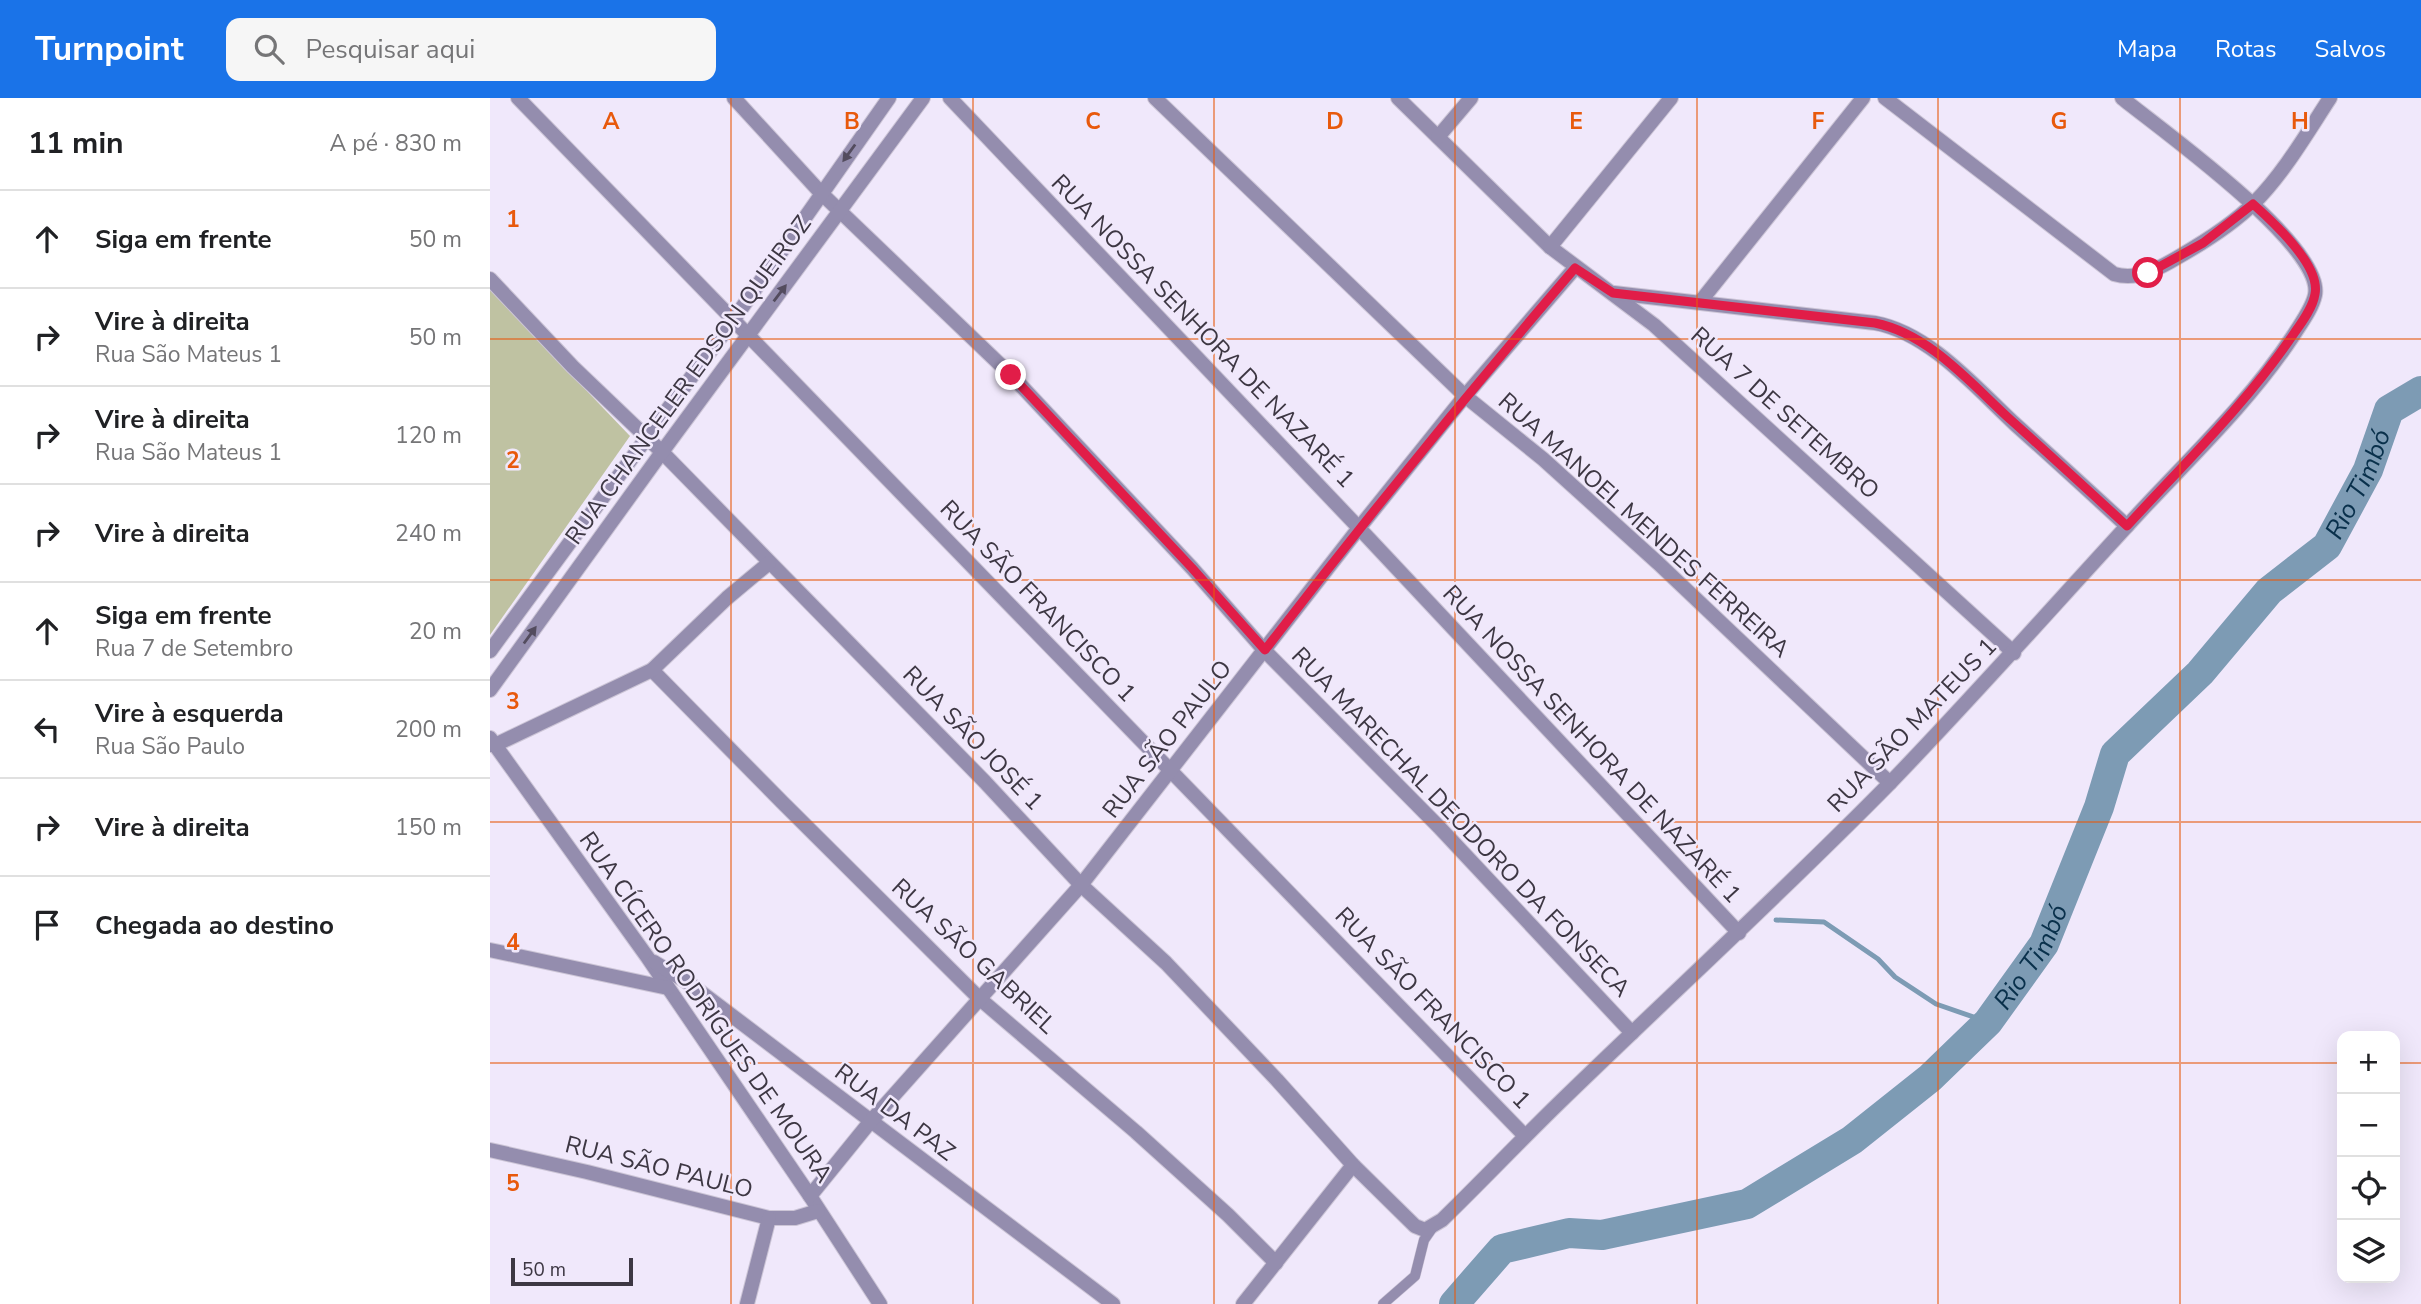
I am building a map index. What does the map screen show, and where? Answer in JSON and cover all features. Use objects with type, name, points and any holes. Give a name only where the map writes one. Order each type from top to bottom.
[{"type":"street","name":"RUA SÃO FRANCISCO 1","points":[[518,98],[1525,1136]]},
{"type":"street","name":"RUA MARECHAL DEODORO DA FONSECA","points":[[734,98],[821,193],[1011,375],[1265,650],[1448,837],[1632,1033]]},
{"type":"street","name":"RUA CHANCELER EDSON QUEIROZ","points":[[490,651],[734,319],[889,98]]},
{"type":"street","name":"RUA CHANCELER EDSON QUEIROZ","points":[[490,690],[923,98]]},
{"type":"street","name":"RUA NOSSA SENHORA DE NAZARÉ 1","points":[[950,98],[1739,933]]},
{"type":"street","name":"RUA MANOEL MENDES FERREIRA","points":[[1155,98],[1465,396],[1543,459],[1658,563],[1890,783]]},
{"type":"street","name":"RUA 7 DE SETEMBRO","points":[[1398,98],[1550,247],[1664,334],[2014,653]]},
{"type":"street","points":[[1438,136],[1471,98]]},
{"type":"street","points":[[1550,247],[1671,98]]},
{"type":"street","points":[[1700,302],[1863,98]]},
{"type":"street","points":[[1885,98],[2114,274],[2123,277],[2138,276],[2169,263],[2203,243],[2253,204],[2330,98]]},
{"type":"street","points":[[2122,98],[2253,204]]},
{"type":"street","name":"RUA SÃO MATEUS 1","points":[[1427,1228],[1483,1181],[1525,1136],[1739,933],[1890,783],[2014,653],[2253,388],[2305,318],[2316,293],[2313,278],[2303,257],[2253,204]]},
{"type":"street","name":"RUA SÃO PAULO","points":[[810,1196],[870,1122],[1081,885],[1359,528],[1465,396],[1575,268]]},
{"type":"street","name":"RUA SÃO JOSÉ 1","points":[[490,279],[573,367],[662,452],[985,782],[1081,885],[1166,963],[1278,1080],[1353,1164],[1427,1228]]},
{"type":"street","points":[[1613,293],[1875,323],[1900,330],[1947,362],[2127,526]]},
{"type":"street","points":[[492,743],[652,670],[727,598],[769,563]]},
{"type":"street","name":"RUA SÃO GABRIEL","points":[[652,670],[980,999],[1064,1068],[1187,1178],[1276,1264]]},
{"type":"street","name":"RUA CÍCERO RODRIGUES DE MOURA","points":[[492,743],[648,958],[880,1304]]},
{"type":"street","points":[[490,950],[668,988]]},
{"type":"street","name":"RUA DA PAZ","points":[[648,958],[690,984],[1113,1304]]},
{"type":"street","name":"RUA SÃO PAULO","points":[[490,1150],[769,1218],[794,1218],[818,1210]]},
{"type":"street","points":[[1243,1304],[1353,1164]]},
{"type":"street","points":[[747,1304],[769,1218]]},
{"type":"lane","points":[[1383,1304],[1415,1276],[1427,1228]]},
{"type":"green space","points":[[490,290],[630,436],[490,635]]},
{"type":"waterway","name":"Rio Timbó","points":[[1454,1304],[1502,1249],[1569,1233],[1602,1235],[1747,1204],[1852,1140],[1930,1078],[1988,1022],[2044,944],[2099,807],[2115,754],[2200,673],[2269,591],[2327,546],[2368,470],[2389,410],[2421,391]]},
{"type":"waterway","points":[[1776,920],[1824,922],[1878,959],[1895,977],[1936,1004],[1988,1022]]},
{"type":"route","points":[[1011,375],[1265,650],[1465,396],[1575,268],[1613,293],[1829,317],[1886,325],[1900,330],[1947,362],[2127,526],[2253,388],[2305,318],[2316,293],[2313,278],[2303,257],[2253,204],[2203,243],[2148,273]]}]
